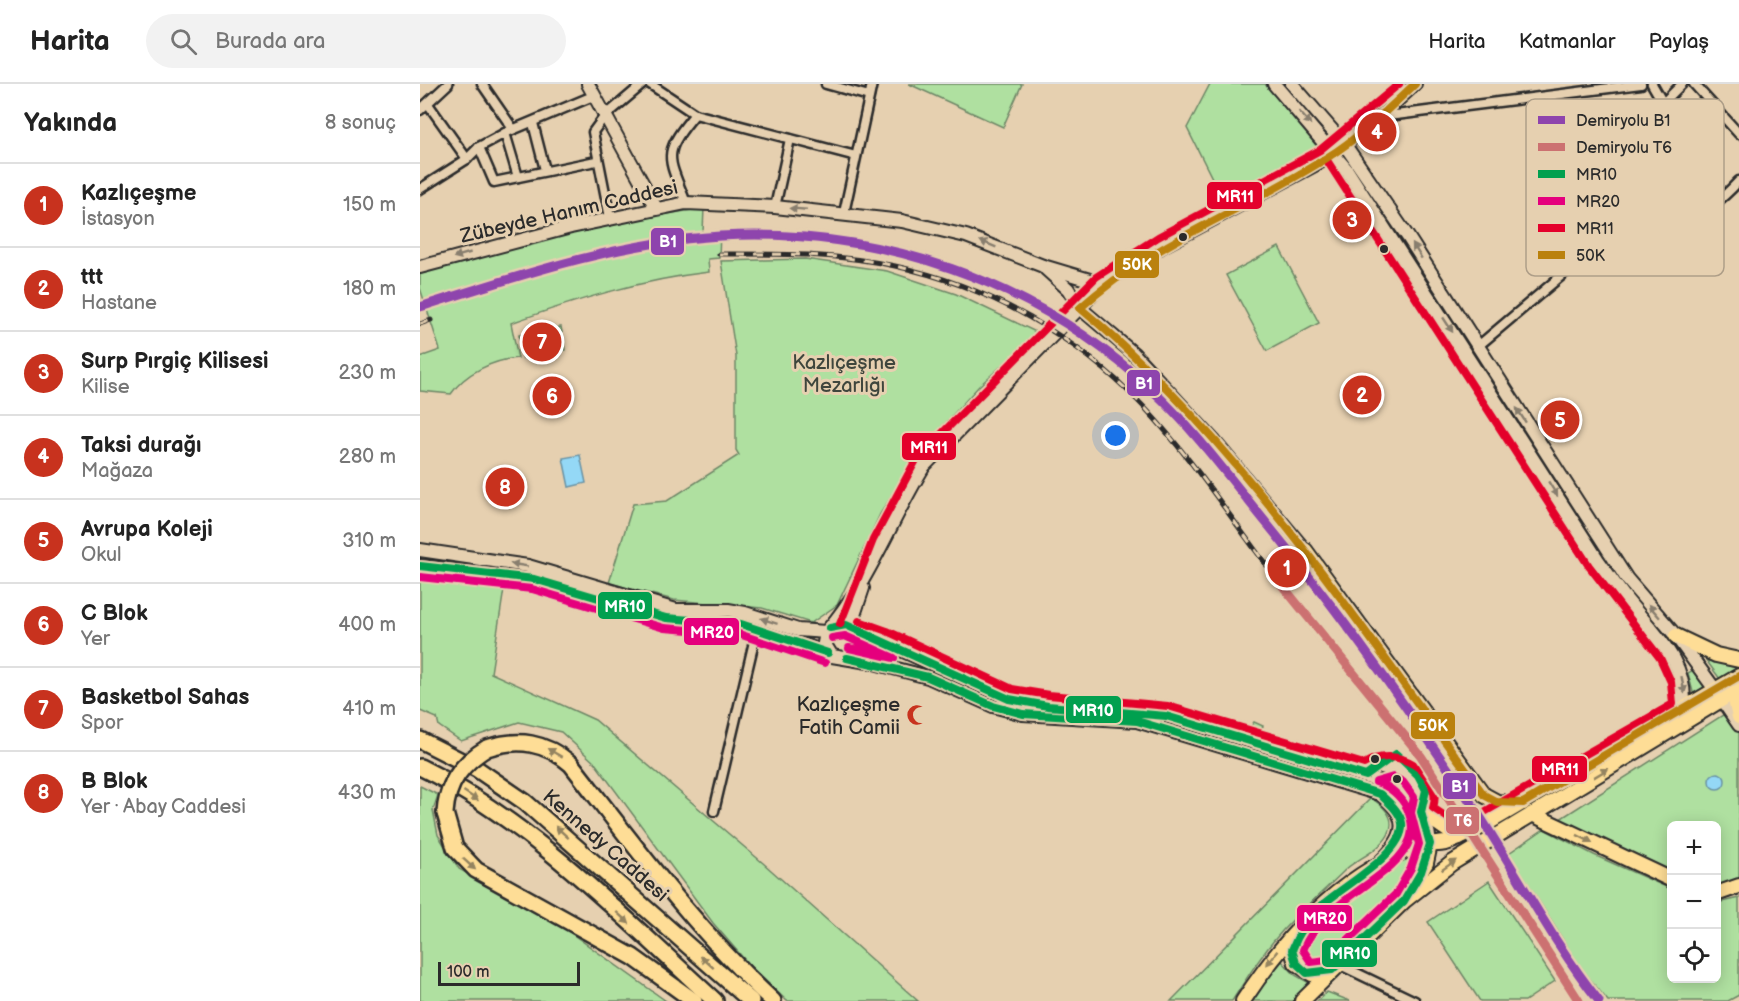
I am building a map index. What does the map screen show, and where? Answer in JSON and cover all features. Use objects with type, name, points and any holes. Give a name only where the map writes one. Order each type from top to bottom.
[{"type":"highway","name":"Kennedy Caddesi","points":[[420,740],[477,769],[525,802],[751,1001]]},
{"type":"highway","points":[[694,1001],[633,957],[476,870],[454,848],[445,813],[448,792],[458,773],[487,748],[523,741],[558,754],[571,764],[679,903],[734,965],[773,1001]]},
{"type":"highway","points":[[420,767],[491,809],[544,849],[715,1001]]},
{"type":"highway","points":[[420,774],[437,776]]},
{"type":"main road","points":[[1274,84],[1335,153],[1598,560],[1622,594],[1668,650],[1685,688],[1683,710]]},
{"type":"main road","points":[[1292,84],[1345,145],[1408,237],[1628,579],[1676,636],[1739,725]]},
{"type":"main road","points":[[828,653],[824,643],[828,630],[867,575],[908,492],[924,466],[1103,284],[1163,246],[1335,153],[1415,84]]},
{"type":"main road","points":[[590,90],[656,208]]},
{"type":"main road","name":"Zübeyde Hanım Caddesi","points":[[420,267],[610,218],[686,203],[775,207],[902,221],[966,236],[1043,266],[1103,284]]},
{"type":"main road","points":[[1043,266],[1068,289],[1080,308],[1133,353],[1215,442],[1305,550],[1484,795],[1497,802],[1528,808],[1667,878]]},
{"type":"main road","points":[[420,550],[528,566],[676,610],[728,610],[798,630],[828,630],[840,624],[883,641],[1009,699],[1048,706],[1135,710],[1166,716],[1386,783],[1403,791],[1421,812],[1460,838]]},
{"type":"main road","points":[[420,566],[534,579],[666,618],[741,624],[839,658],[928,677],[993,706],[1023,714],[1137,721],[1358,785],[1387,799],[1402,822],[1399,840],[1380,862]]},
{"type":"main road","points":[[847,658],[858,646],[852,629],[867,575]]},
{"type":"main road","points":[[1676,636],[1716,655],[1739,660]]},
{"type":"main road","points":[[1243,1001],[1270,960],[1306,920],[1342,888],[1380,862],[1412,848],[1460,838],[1528,808],[1719,696],[1739,676]]},
{"type":"main road","points":[[1302,1001],[1404,901],[1528,808],[1683,710],[1739,689]]},
{"type":"main road","points":[[1739,699],[1736,704],[1739,717]]},
{"type":"main road","points":[[1404,901],[1426,863],[1430,844],[1421,812]]},
{"type":"main road","points":[[1721,892],[1739,886]]},
{"type":"main road","points":[[1306,920],[1294,943],[1293,957],[1307,973],[1335,967]]},
{"type":"street","points":[[434,84],[439,93]]},
{"type":"street","points":[[420,110],[448,84]]},
{"type":"street","points":[[482,84],[509,131],[518,177]]},
{"type":"street","points":[[610,218],[596,161],[592,132],[604,117],[644,84]]},
{"type":"street","points":[[650,84],[695,114],[856,156]]},
{"type":"street","points":[[826,84],[869,96]]},
{"type":"street","points":[[844,213],[872,84]]},
{"type":"street","points":[[1379,117],[1641,84]]},
{"type":"street","points":[[1652,84],[1661,99]]},
{"type":"street","points":[[1667,99],[1682,84]]},
{"type":"street","points":[[1694,84],[1708,99]]},
{"type":"street","points":[[420,189],[467,159],[478,147],[509,131],[533,123],[590,90]]},
{"type":"street","points":[[428,104],[467,159]]},
{"type":"street","points":[[686,203],[670,160],[674,139],[695,114]]},
{"type":"street","points":[[1724,117],[1739,134]]},
{"type":"street","points":[[533,123],[545,170]]},
{"type":"street","points":[[775,207],[790,139]]},
{"type":"street","points":[[478,147],[494,182],[596,161]]},
{"type":"street","points":[[1724,194],[1739,181]]},
{"type":"street","points":[[1477,347],[1561,276]]},
{"type":"street","points":[[714,811],[757,629]]},
{"type":"street","points":[[1335,967],[1415,1001]]},
{"type":"green space","points":[[909,84],[1022,84],[1003,127]]},
{"type":"green space","points":[[1210,84],[1265,84],[1320,150],[1317,158],[1223,200],[1187,128]]},
{"type":"green space","points":[[704,208],[703,232],[720,232],[719,258],[708,259],[709,272],[658,280],[608,292],[511,323],[518,358],[480,369],[464,380],[451,394],[420,391],[420,357],[440,350],[420,288],[420,271],[575,229]]},
{"type":"green space","points":[[1279,247],[1319,323],[1267,351],[1226,275]]},
{"type":"green space","name":"Kazlıçeşme Mezarlığı","points":[[805,259],[887,271],[956,294],[1038,333],[979,386],[917,454],[880,514],[837,605],[811,623],[762,608],[674,600],[609,583],[633,504],[667,501],[739,455],[736,450],[736,356],[721,261]]},
{"type":"green space","points":[[561,327],[565,350],[523,358],[519,335]]},
{"type":"green space","points":[[420,579],[504,589],[491,673],[595,720],[763,863],[918,1001],[787,1001],[751,967],[713,923],[595,763],[561,732],[519,722],[461,741],[439,726],[437,718],[420,711]]},
{"type":"green space","points":[[1706,660],[1737,668],[1720,679]]},
{"type":"green space","points":[[1693,670],[1706,688],[1694,696],[1688,673]]},
{"type":"green space","points":[[1726,713],[1739,732],[1739,880],[1721,887],[1721,821],[1667,821],[1667,871],[1560,819]]},
{"type":"green space","points":[[1254,722],[1263,726],[1256,737],[1246,733]]},
{"type":"green space","points":[[420,786],[438,795],[433,810],[438,835],[459,869],[565,929],[666,1001],[420,1001]]},
{"type":"green space","points":[[1371,798],[1384,809],[1390,818],[1388,835],[1375,849],[1346,869],[1283,930],[1262,956],[1232,1001],[1171,1001]]},
{"type":"green space","points":[[1419,818],[1425,836],[1412,840],[1406,838],[1409,822]]},
{"type":"green space","points":[[1544,829],[1594,855],[1667,887],[1667,983],[1721,983],[1721,902],[1739,898],[1739,995],[1728,1001],[1608,1001],[1580,967],[1509,853]]},
{"type":"green space","points":[[1418,851],[1425,853],[1417,868],[1329,962],[1316,967],[1303,961],[1300,952],[1304,939],[1364,879]]},
{"type":"green space","points":[[1489,881],[1555,981],[1525,1001],[1480,1001],[1428,922]]},
{"type":"green space","points":[[1280,959],[1295,975],[1311,984],[1293,1001],[1251,1001]]},
{"type":"green space","points":[[1327,992],[1350,1001],[1317,1001]]},
{"type":"water","points":[[580,455],[586,483],[569,487],[563,458]]},
{"type":"water","points":[[1717,773],[1723,775],[1725,781],[1723,787],[1717,789],[1711,787],[1709,781],[1711,775]]},
{"type":"railway","points":[[719,254],[830,256],[895,266],[964,287],[1030,318],[1090,358],[1144,407],[1196,469],[1277,579]]},
{"type":"railway","points":[[420,324],[431,320]]},
{"type":"rail line","name":"B1","points":[[420,307],[568,262],[643,245],[720,236],[780,236],[839,241],[896,252],[952,269],[1006,291],[1058,319],[1106,352],[1168,405],[1295,558],[1421,729],[1485,825],[1564,952],[1599,1001]]},
{"type":"rail line","name":"T6","points":[[1277,579],[1421,756],[1579,1001]]},
{"type":"transit line","name":"MR11","points":[[840,624],[873,540],[916,460],[1096,277],[1158,237],[1320,150],[1399,84]]},
{"type":"transit line","name":"50K","points":[[1415,84],[1373,123],[1340,149],[1296,176],[1170,244],[1110,284],[1080,308],[1138,360],[1193,416],[1245,476],[1345,603],[1484,795],[1497,802],[1523,803],[1739,676]]},
{"type":"transit line","name":"MR11","points":[[859,621],[887,631],[1012,689],[1049,695],[1168,706],[1364,764],[1376,758],[1402,759],[1424,773],[1431,783],[1434,795],[1433,808],[1460,826],[1673,704],[1671,682],[1660,658],[1589,566],[1326,159]]},
{"type":"transit line","name":"MR10","points":[[420,566],[534,579],[666,618],[741,624],[828,653]]},
{"type":"transit line","name":"MR20","points":[[420,577],[532,589],[664,628],[739,634],[825,663]]},
{"type":"transit line","name":"MR10","points":[[830,628],[846,625],[1009,699],[1048,706],[1166,716],[1366,776],[1396,754],[1418,775],[1426,790],[1421,812],[1430,844],[1421,872],[1404,901],[1332,970],[1307,973],[1296,963],[1292,950],[1303,927],[1329,899],[1383,858],[1394,846],[1400,834],[1402,823],[1399,815],[1380,794],[1137,721],[1023,714],[993,706],[928,677],[847,658]]},
{"type":"transit line","name":"MR20","points":[[832,638],[845,636],[894,658],[849,648]]},
{"type":"transit line","name":"MR20","points":[[1393,777],[1403,782],[1414,797],[1411,813],[1419,844],[1411,868],[1396,894],[1327,960],[1311,962],[1303,950],[1313,932],[1326,916],[1390,866],[1402,853],[1410,839],[1412,823],[1404,804],[1390,788],[1376,782],[1393,777]]},
{"type":"place","name":"Taksi durağı","points":[[1377,132]]},
{"type":"place","name":"Surp Pırgiç Kilisesi","points":[[1352,220]]},
{"type":"place","name":"Basketbol Sahas","points":[[542,342]]},
{"type":"place","name":"ttt","points":[[1362,395]]},
{"type":"place","name":"C Blok","points":[[552,396]]},
{"type":"place","name":"Avrupa Koleji","points":[[1560,420]]},
{"type":"place","name":"B Blok","points":[[505,487]]},
{"type":"place","name":"Kazlıçeşme","points":[[1287,568]]},
{"type":"place","name":"Kazlıçeşme Fatih Camii","points":[[917,715]]}]
